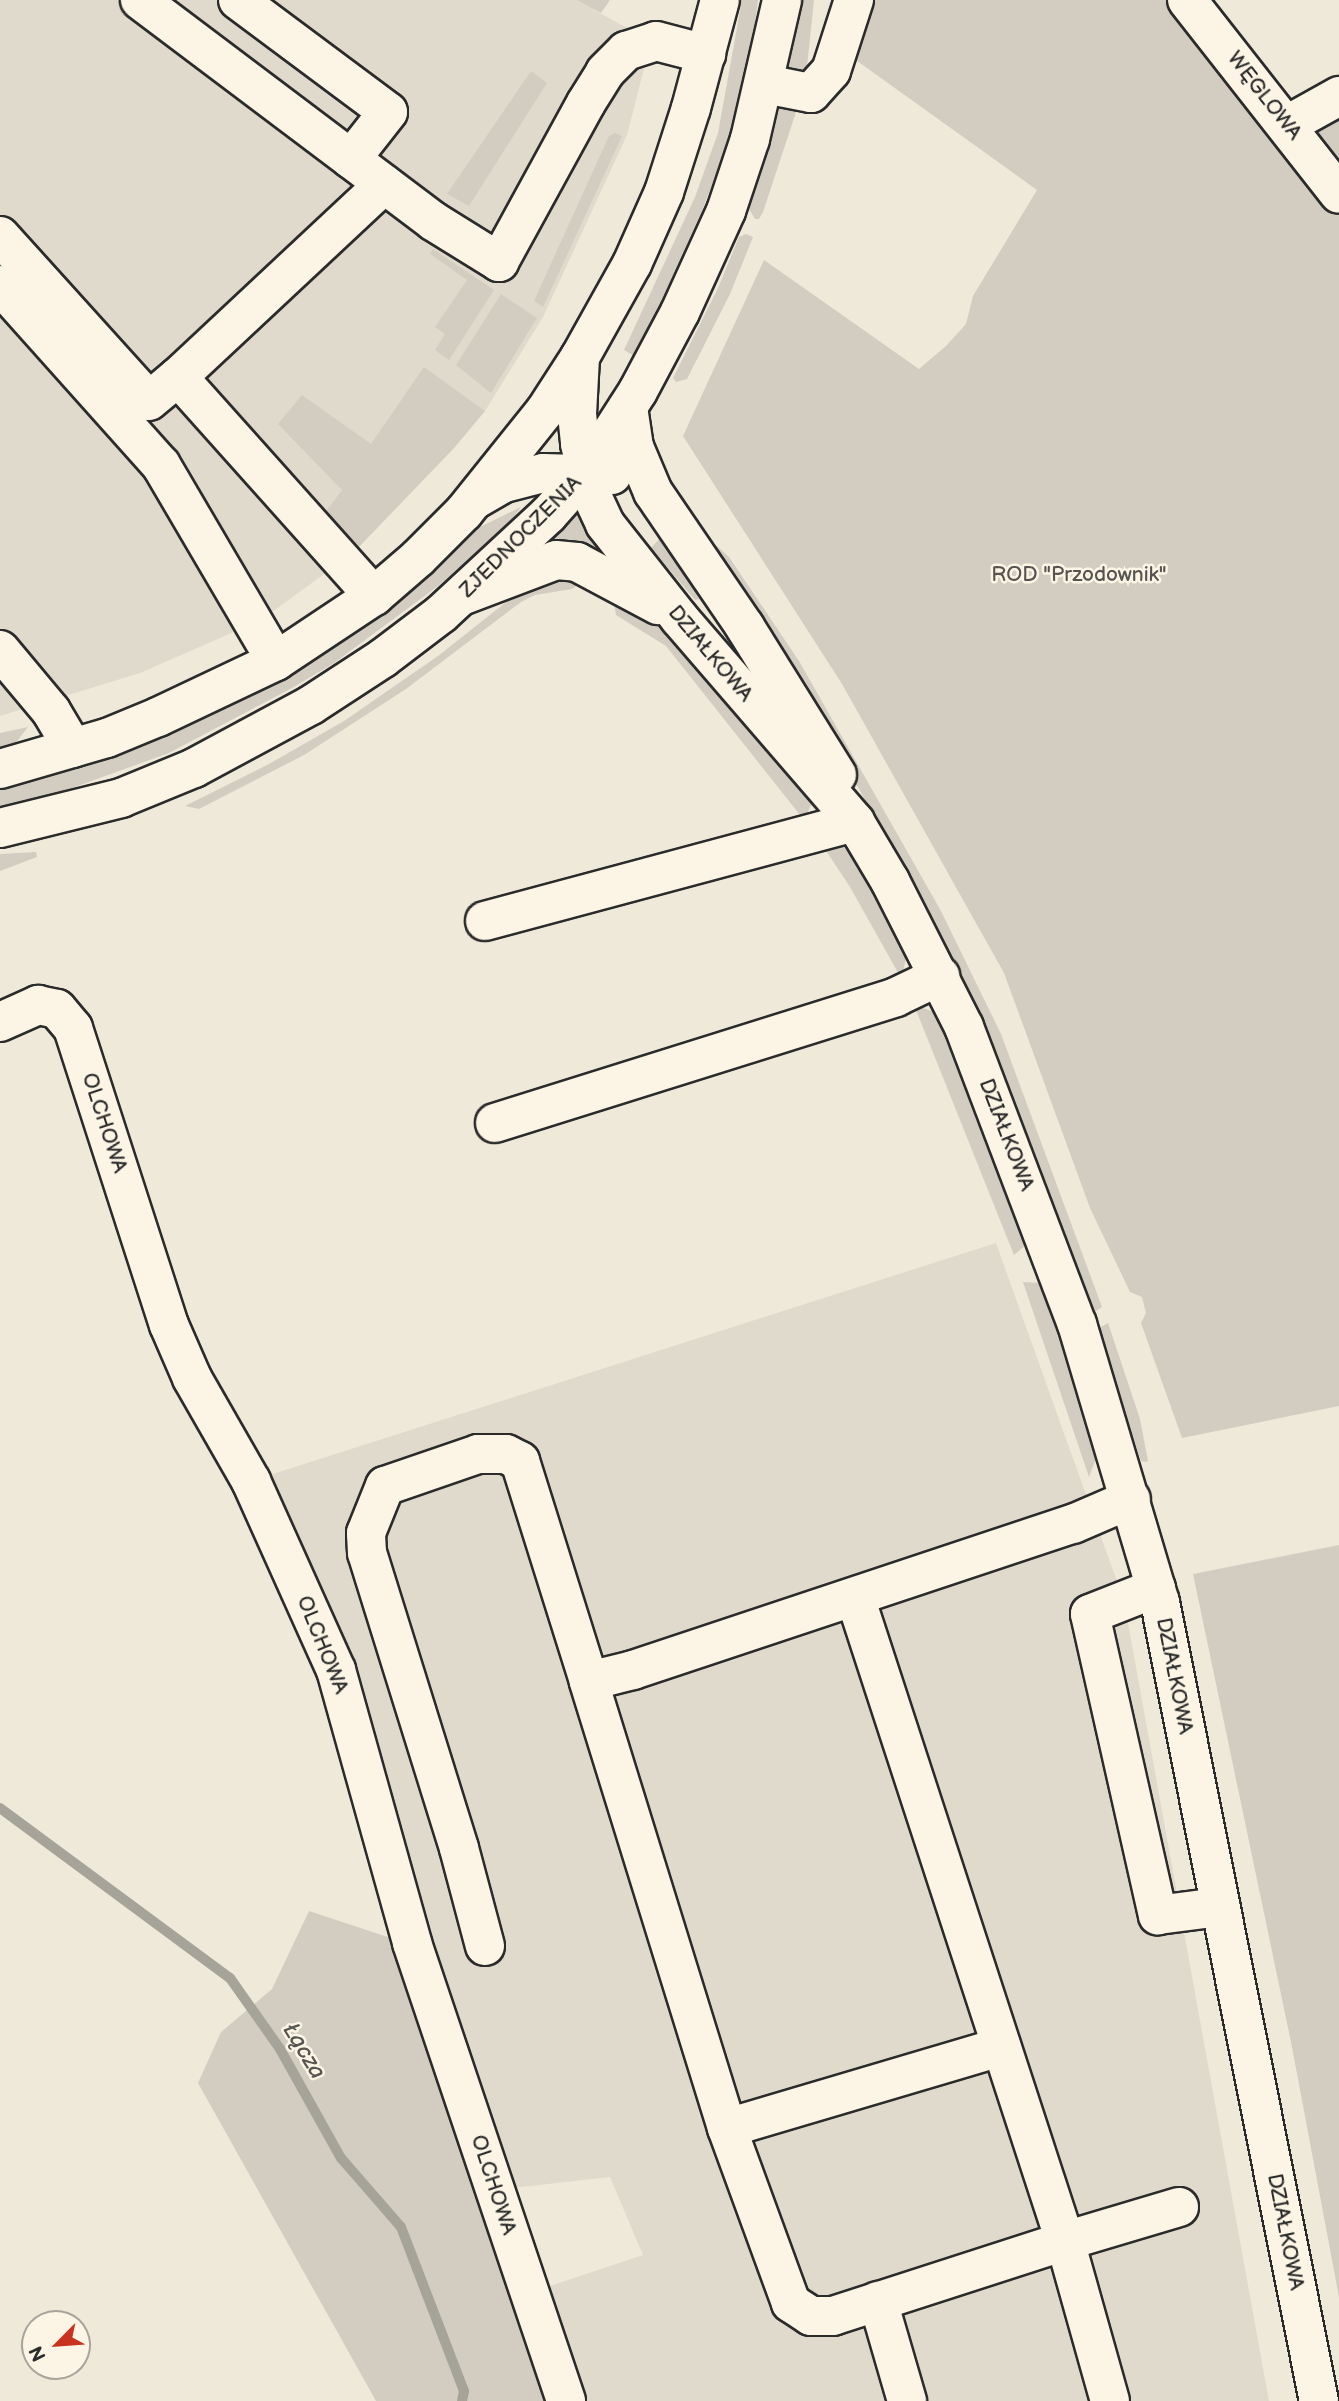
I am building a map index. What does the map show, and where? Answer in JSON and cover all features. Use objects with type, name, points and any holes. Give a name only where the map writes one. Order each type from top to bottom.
[{"type":"street","points":[[140,0],[433,222],[499,262],[605,72],[626,51],[656,41],[706,54]]},
{"type":"street","points":[[238,0],[388,112],[351,159]]},
{"type":"street","points":[[0,769],[73,748],[158,718],[276,661],[374,596],[418,558],[476,499],[545,411],[580,356],[632,264],[664,192],[720,0]]},
{"type":"street","name":"ZJEDNOCZENIA","points":[[0,828],[121,798],[205,763],[347,682],[464,595],[548,515],[586,472],[628,407],[680,312],[726,211],[765,84],[782,0]]},
{"type":"street","points":[[765,84],[811,93],[831,71],[854,0]]},
{"type":"street","name":"WĘGLOWA","points":[[1187,0],[1339,194]]},
{"type":"street","points":[[1287,125],[1339,96]]},
{"type":"street","points":[[0,236],[149,401],[384,184]]},
{"type":"street","points":[[0,285],[161,465],[276,661]]},
{"type":"street","name":"DZIAŁKOWA","points":[[580,356],[578,414],[586,472],[605,524],[680,619],[855,822]]},
{"type":"street","points":[[178,377],[374,596]]},
{"type":"street","name":"DZIAŁKOWA","points":[[628,407],[634,447],[653,492],[745,627],[833,765],[855,822],[890,881],[940,976],[992,1094],[1059,1273],[1131,1499],[1156,1588],[1318,2401]]},
{"type":"street","points":[[476,499],[504,483],[543,473],[586,472],[631,480],[653,492]]},
{"type":"street","points":[[464,595],[556,560],[578,562],[680,619]]},
{"type":"street","points":[[0,650],[51,711],[73,748]]},
{"type":"street","points":[[485,921],[855,822]]},
{"type":"street","points":[[495,1123],[896,996],[940,976]]},
{"type":"street","name":"OLCHOWA","points":[[0,1022],[38,1006],[57,1009],[72,1027],[169,1325],[192,1378],[251,1481],[335,1670],[412,1943],[566,2401]]},
{"type":"street","points":[[485,1946],[459,1848],[367,1553],[366,1533],[385,1486],[478,1454],[506,1454],[520,1461],[727,2128],[791,2303],[811,2316],[833,2316],[1180,2207]]},
{"type":"street","points":[[589,1681],[633,1670],[1073,1524],[1131,1499]]},
{"type":"street","points":[[1156,1588],[1090,1614],[1158,1915],[1220,1907]]},
{"type":"street","points":[[855,1597],[1065,2241],[1110,2401]]},
{"type":"street","points":[[727,2128],[1001,2047]]},
{"type":"street","points":[[878,2301],[907,2401]]},
{"type":"shaded area","points":[[0,0],[576,0],[651,41],[627,135],[543,317],[485,411],[453,449],[353,553],[261,620],[140,673],[0,716]]},
{"type":"shaded area","points":[[996,1243],[1124,1601],[1269,2401],[573,2401],[529,2293],[643,2255],[610,2177],[495,2190],[251,1481]]},
{"type":"green space","points":[[576,0],[610,0],[601,13]]},
{"type":"green space","points":[[742,0],[758,0],[751,56],[731,135],[703,208],[636,357],[624,350],[695,197],[718,133]]},
{"type":"green space","points":[[800,0],[814,0],[806,76],[791,72],[788,67]]},
{"type":"green space","name":"ROD \"Przodownik\"","points":[[865,0],[1176,0],[1289,140],[1339,107],[1339,1406],[1182,1438],[1141,1323],[1146,1313],[1142,1297],[1130,1292],[1090,1208],[1004,973],[842,684],[683,436],[764,260],[919,369],[966,324],[973,296],[1037,190],[846,53]]},
{"type":"green space","points":[[531,71],[547,83],[469,206],[447,194]]},
{"type":"green space","points":[[799,103],[763,212],[759,219],[755,219],[749,209],[781,104]]},
{"type":"green space","points":[[615,133],[622,136],[543,307],[534,301],[609,136]]},
{"type":"green space","points":[[746,234],[753,237],[730,294],[687,379],[676,382],[673,378],[718,288],[739,237]]},
{"type":"green space","points":[[433,249],[494,290],[449,360],[435,350],[445,334],[435,327],[467,280],[430,254]]},
{"type":"green space","points":[[501,294],[537,318],[491,393],[456,365]]},
{"type":"green space","points":[[424,367],[485,411],[453,449],[353,553],[322,517],[342,490],[278,424],[302,395],[371,444]]},
{"type":"green space","points":[[521,507],[508,525],[438,586],[334,663],[292,688],[169,753],[72,788],[0,809],[0,788],[61,772],[171,735],[258,693],[329,648],[414,586],[478,528]]},
{"type":"green space","points":[[580,511],[602,548],[599,553],[547,544]]},
{"type":"green space","points":[[662,536],[699,599],[695,600],[651,548]]},
{"type":"green space","points":[[711,546],[717,546],[729,557],[799,661],[941,911],[1001,1034],[1102,1307],[1096,1311],[1090,1307],[1024,1127],[962,980],[851,774]]},
{"type":"green space","points":[[570,578],[580,583],[572,589],[535,595],[521,602],[406,689],[304,755],[199,809],[185,806],[269,764],[344,721],[438,656],[519,592],[549,581]]},
{"type":"green space","points":[[613,598],[643,613],[672,638],[749,724],[812,803],[804,820],[666,646],[616,615]]},
{"type":"green space","points":[[28,727],[14,745],[0,749],[0,733]]},
{"type":"green space","points":[[819,840],[841,841],[875,893],[908,952],[901,978],[850,887]]},
{"type":"green space","points":[[36,852],[37,857],[0,871],[0,854]]},
{"type":"green space","points":[[914,1005],[935,1012],[989,1138],[1027,1244],[1014,1255]]},
{"type":"green space","points":[[1023,1282],[1042,1283],[1046,1293],[1098,1453],[1089,1477]]},
{"type":"green space","points":[[1108,1323],[1140,1419],[1148,1461],[1146,1462],[1141,1461],[1097,1329]]},
{"type":"green space","points":[[1339,1545],[1339,2297],[1291,2042],[1193,1574]]},
{"type":"green space","points":[[309,1911],[406,1943],[583,2401],[376,2401],[198,2083],[221,2032],[272,1989]]},
{"type":"waterway","name":"Łącza","points":[[0,1808],[230,1978],[280,2049],[341,2158],[401,2227],[464,2391],[462,2401]]}]
